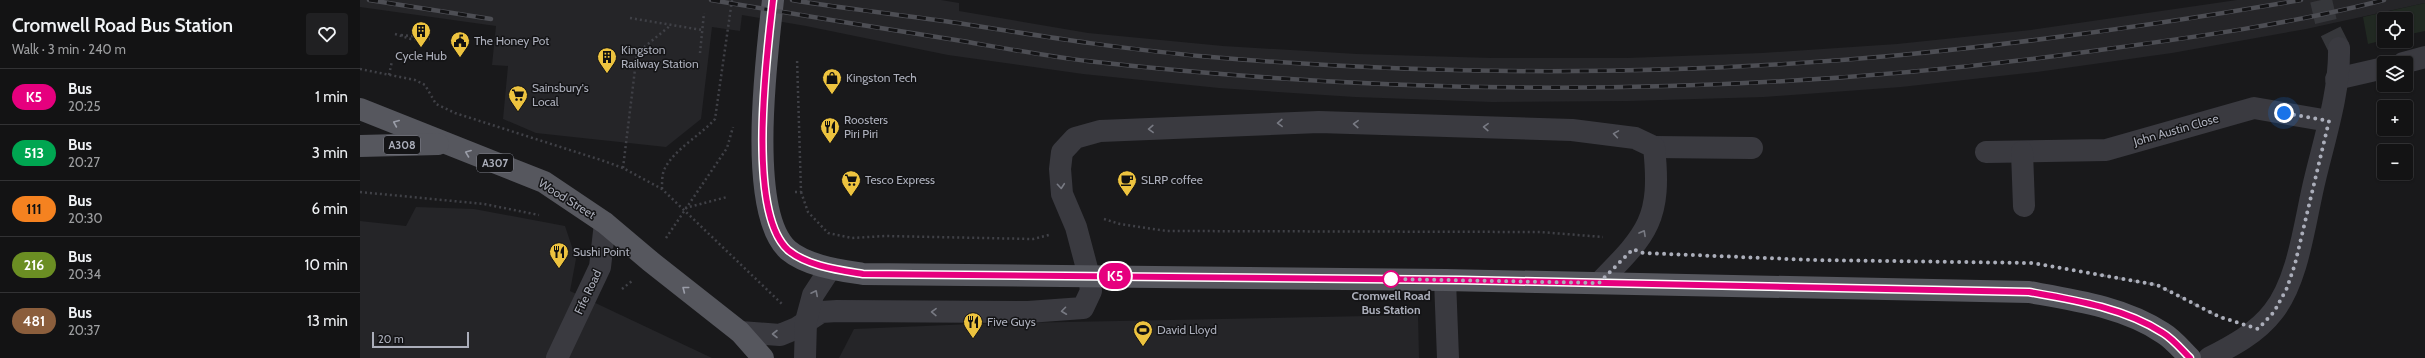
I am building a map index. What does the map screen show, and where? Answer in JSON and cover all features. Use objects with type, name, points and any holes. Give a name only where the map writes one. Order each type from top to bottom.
[{"type":"main road","points":[[773,0],[766,68],[763,138],[765,194],[778,238],[789,250],[800,257],[830,269],[863,274],[1445,280],[2029,292],[2076,300],[2121,313],[2164,333],[2190,358]]},
{"type":"main road","name":"A307","points":[[360,109],[445,144]]},
{"type":"main road","name":"Wood Street","points":[[360,146],[445,144],[544,182],[605,223],[650,261],[740,332]]},
{"type":"main road","name":"A307","points":[[740,332],[763,358]]},
{"type":"street","points":[[2209,358],[2258,329],[2274,312],[2289,282],[2329,121],[2336,79],[2339,48]]},
{"type":"street","points":[[2413,60],[2425,57]]},
{"type":"street","points":[[2336,79],[2377,70]]},
{"type":"street","name":"John Austin Close","points":[[1986,152],[2106,150],[2254,108],[2329,121]]},
{"type":"street","points":[[740,332],[780,335],[797,328],[806,320],[821,312],[1028,312],[1083,308],[1091,291],[1089,276],[1076,227],[1062,194],[1060,169],[1062,152],[1075,138],[1100,131],[1319,122],[1572,130],[1635,138],[1654,147],[1752,148]]},
{"type":"street","points":[[1599,283],[1633,249],[1651,218],[1658,187],[1654,147]]},
{"type":"street","points":[[2022,152],[2024,206]]},
{"type":"street","name":"Fife Road","points":[[557,358],[600,267],[605,223]]},
{"type":"street","points":[[805,358],[806,320],[813,295],[830,269]]},
{"type":"street","points":[[1445,280],[1448,358]]},
{"type":"path","points":[[662,188],[664,171],[673,157],[704,131],[715,119],[732,0]]},
{"type":"path","points":[[700,53],[704,13]]},
{"type":"path","points":[[630,18],[702,30]]},
{"type":"path","points":[[623,168],[637,53],[671,25]]},
{"type":"path","points":[[395,34],[416,37],[430,39],[412,39],[395,34]]},
{"type":"path","points":[[797,51],[801,192],[808,212],[828,233],[852,238],[885,236],[1033,239],[1056,233]]},
{"type":"path","points":[[389,75],[392,61]]},
{"type":"path","points":[[360,69],[425,85],[436,104],[455,113],[623,168],[662,188],[782,304]]},
{"type":"path","points":[[665,240],[684,208],[714,169]]},
{"type":"path","points":[[360,192],[484,204],[544,216]]},
{"type":"path","points":[[793,192],[801,192]]},
{"type":"path","points":[[684,208],[727,197]]},
{"type":"path","points":[[1097,221],[1104,219],[1120,224],[1167,231],[1540,232],[1613,238],[1633,249]]},
{"type":"path","points":[[2093,274],[2157,285],[2220,317],[2258,329]]},
{"type":"shaded area","points":[[360,0],[941,0],[959,3],[959,11],[1088,33],[1223,46],[1357,54],[1492,58],[1627,58],[1762,53],[1897,44],[2031,30],[2237,0],[2425,0],[2425,3],[2384,12],[2377,12],[2377,13],[2306,29],[2172,53],[2037,72],[1901,87],[1764,97],[1628,101],[1492,102],[1355,97],[1219,88],[1083,74],[948,55],[806,26],[742,15],[740,31],[712,27],[701,119],[666,147],[536,133],[503,119],[508,66],[492,65],[496,26],[360,7]]},
{"type":"shaded area","points":[[2425,3],[2425,31],[2413,34],[2413,12],[2385,12]]},
{"type":"shaded area","points":[[2377,14],[2377,42],[2368,44],[2363,17]]},
{"type":"shaded area","points":[[416,207],[474,209],[565,226],[576,259],[570,291],[712,358],[360,358],[360,221],[406,226]]},
{"type":"shaded area","points":[[1418,315],[1419,358],[839,358],[854,329],[972,324]]},
{"type":"tunnel","points":[[2321,0],[2326,22],[2339,48]]},
{"type":"railway","points":[[369,0],[491,19]]},
{"type":"railway","points":[[711,0],[1087,61],[1214,73],[1340,82],[1467,87],[1594,87],[1721,84],[1847,77],[1974,66],[2100,50],[2243,29],[2349,9],[2384,0]]},
{"type":"railway","points":[[792,0],[1156,52],[1308,64],[1392,68],[1562,71],[1732,67],[1901,55],[2101,31],[2301,0]]},
{"type":"bus line","name":"K5","points":[[773,0],[765,82],[763,138],[765,194],[778,238],[789,250],[800,257],[830,269],[863,274],[1460,280],[1859,290],[2029,292],[2076,300],[2121,313],[2164,333],[2190,358]]},
{"type":"place","name":"Cycle Hub","points":[[421,48]]},
{"type":"place","name":"The Honey Pot","points":[[460,58]]},
{"type":"place","name":"Kingston Railway Station","points":[[607,74]]},
{"type":"place","name":"Kingston Tech","points":[[832,95]]},
{"type":"place","name":"Sainsbury's Local","points":[[518,112]]},
{"type":"place","name":"Roosters Piri Piri","points":[[830,144]]},
{"type":"place","name":"Tesco Express","points":[[851,197]]},
{"type":"place","name":"SLRP coffee","points":[[1127,197]]},
{"type":"place","name":"Sushi Point","points":[[559,269]]},
{"type":"place","name":"Cromwell Road Bus Station","points":[[1391,279]]},
{"type":"place","name":"Five Guys","points":[[973,339]]},
{"type":"place","name":"David Lloyd","points":[[1143,347]]},
{"type":"route","points":[[1391,279],[1599,283],[1633,249],[1643,253],[1813,260],[2033,263],[2157,285],[2220,317],[2258,329],[2274,312],[2287,288],[2295,264],[2329,121],[2284,113]]}]
